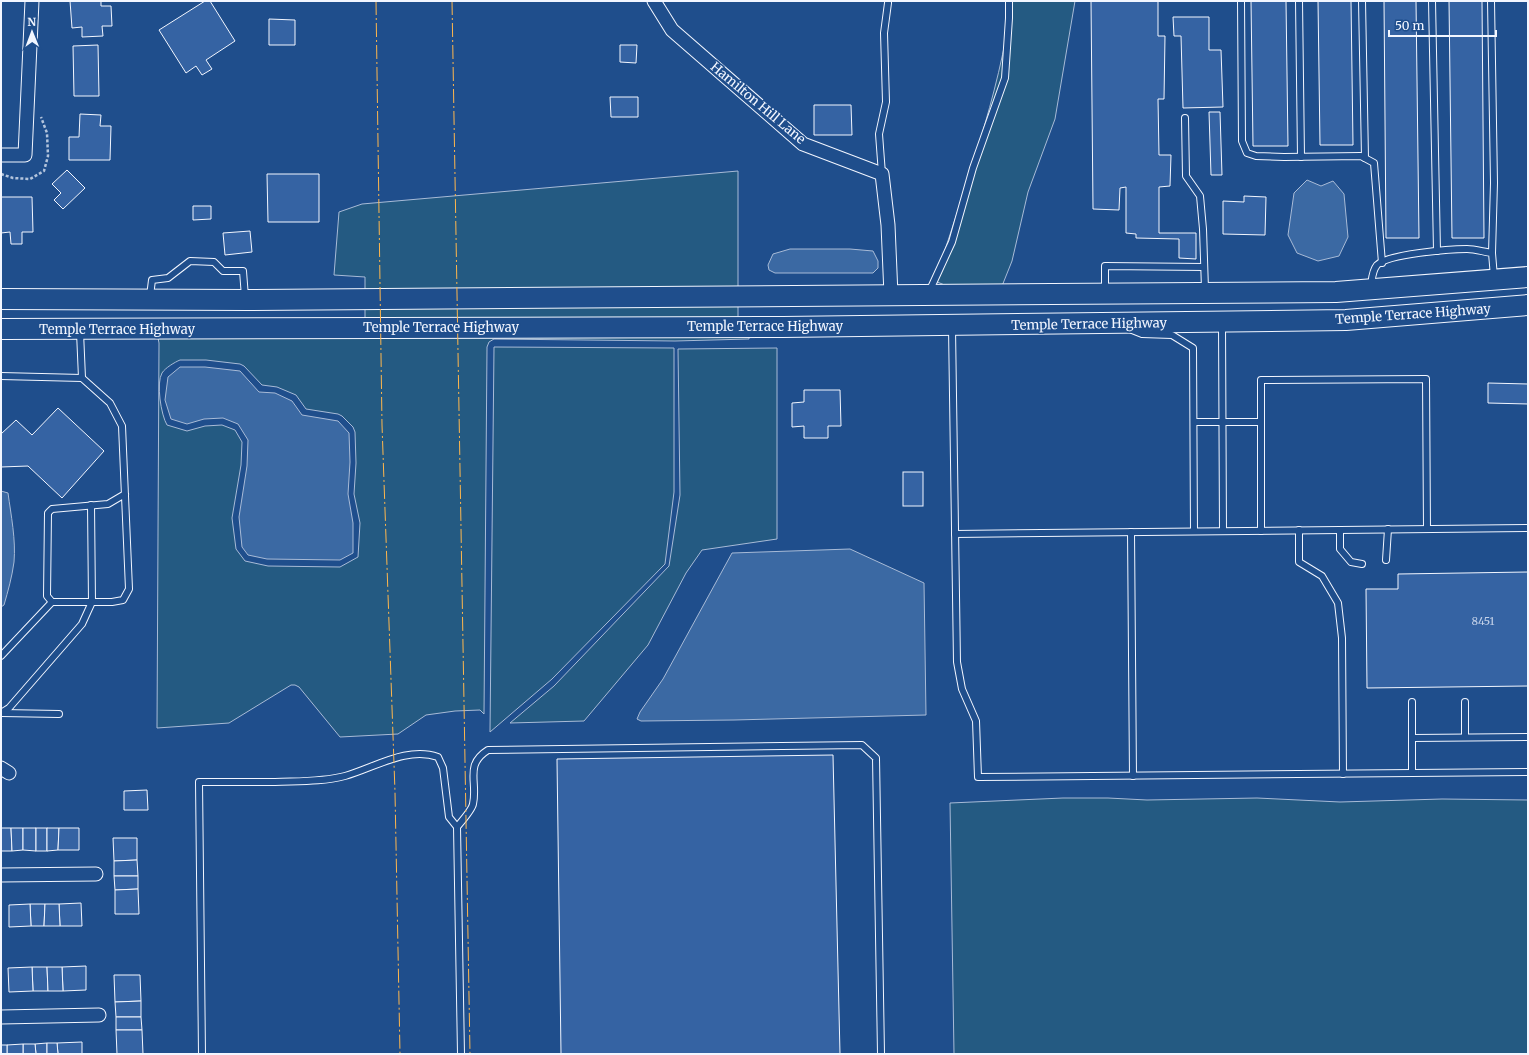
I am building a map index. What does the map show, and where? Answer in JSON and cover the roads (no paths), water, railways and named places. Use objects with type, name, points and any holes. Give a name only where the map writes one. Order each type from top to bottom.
[{"type":"main road","points":[[1,299],[246,300],[1336,292],[1528,277]]},
{"type":"main road","points":[[745,296],[745,326]]},
{"type":"main road","points":[[246,300],[247,328]]},
{"type":"main road","name":"Temple Terrace Highway","points":[[1,329],[952,325],[1222,322],[1346,320],[1528,305]]},
{"type":"street","points":[[1,155],[25,155],[32,1]]},
{"type":"street","name":"Hamilton Hill Lane","points":[[654,1],[672,30],[803,144],[882,174]]},
{"type":"street","points":[[882,174],[888,225],[891,295]]},
{"type":"street","points":[[1,875],[96,874]]},
{"type":"street","points":[[1,1017],[99,1015]]},
{"type":"lane","points":[[928,295],[952,242],[973,168],[1005,78],[1009,1]]},
{"type":"lane","points":[[1241,1],[1242,141],[1247,153],[1256,156],[1361,156],[1374,163],[1382,263]]},
{"type":"lane","points":[[1299,1],[1301,156]]},
{"type":"lane","points":[[1362,1],[1365,158]]},
{"type":"lane","points":[[1432,1],[1437,251]]},
{"type":"lane","points":[[1491,1],[1494,183],[1492,253],[1494,279]]},
{"type":"lane","points":[[882,174],[879,134],[886,102],[884,33],[888,3]]},
{"type":"lane","points":[[1185,118],[1186,176],[1200,196],[1206,293]]},
{"type":"lane","points":[[1370,289],[1372,274],[1378,265],[1391,259],[1424,252],[1468,249],[1492,253]]},
{"type":"lane","points":[[150,300],[152,280],[168,278],[190,261],[214,262],[223,271],[243,271],[246,300]]},
{"type":"lane","points":[[1105,294],[1105,266],[1204,267]]},
{"type":"lane","points":[[1222,322],[1223,531]]},
{"type":"lane","points":[[1118,323],[1142,334],[1172,334],[1193,348],[1194,531]]},
{"type":"lane","points":[[952,325],[957,662],[962,689],[976,721],[978,777],[1528,772]]},
{"type":"lane","points":[[80,329],[82,378]]},
{"type":"lane","points":[[1,376],[82,378],[110,403],[122,426],[129,589],[123,600],[112,602],[52,602],[1,656]]},
{"type":"lane","points":[[1261,531],[1261,380],[1426,379],[1427,529]]},
{"type":"lane","points":[[1194,422],[1261,422]]},
{"type":"lane","points":[[52,602],[48,596],[48,513],[52,509],[108,504],[125,494]]},
{"type":"lane","points":[[2,713],[9,708],[82,624],[92,602],[91,505]]},
{"type":"lane","points":[[955,534],[1528,528]]},
{"type":"lane","points":[[1386,560],[1388,529]]},
{"type":"lane","points":[[1299,530],[1299,562],[1322,576],[1338,603],[1342,638],[1343,774]]},
{"type":"lane","points":[[1340,530],[1340,550],[1351,562],[1362,564]]},
{"type":"lane","points":[[1131,532],[1133,776]]},
{"type":"lane","points":[[1412,702],[1412,773]]},
{"type":"lane","points":[[1465,702],[1465,737]]},
{"type":"lane","points":[[2,713],[59,714]]},
{"type":"lane","points":[[1413,738],[1528,737]]},
{"type":"lane","points":[[457,828],[474,806],[474,765],[479,755],[488,750],[862,745],[876,758],[881,1054]]},
{"type":"lane","points":[[202,1054],[199,782],[312,781],[345,776],[383,762],[412,754],[429,754],[438,757],[444,768],[449,817],[457,828],[461,1054]]}]
